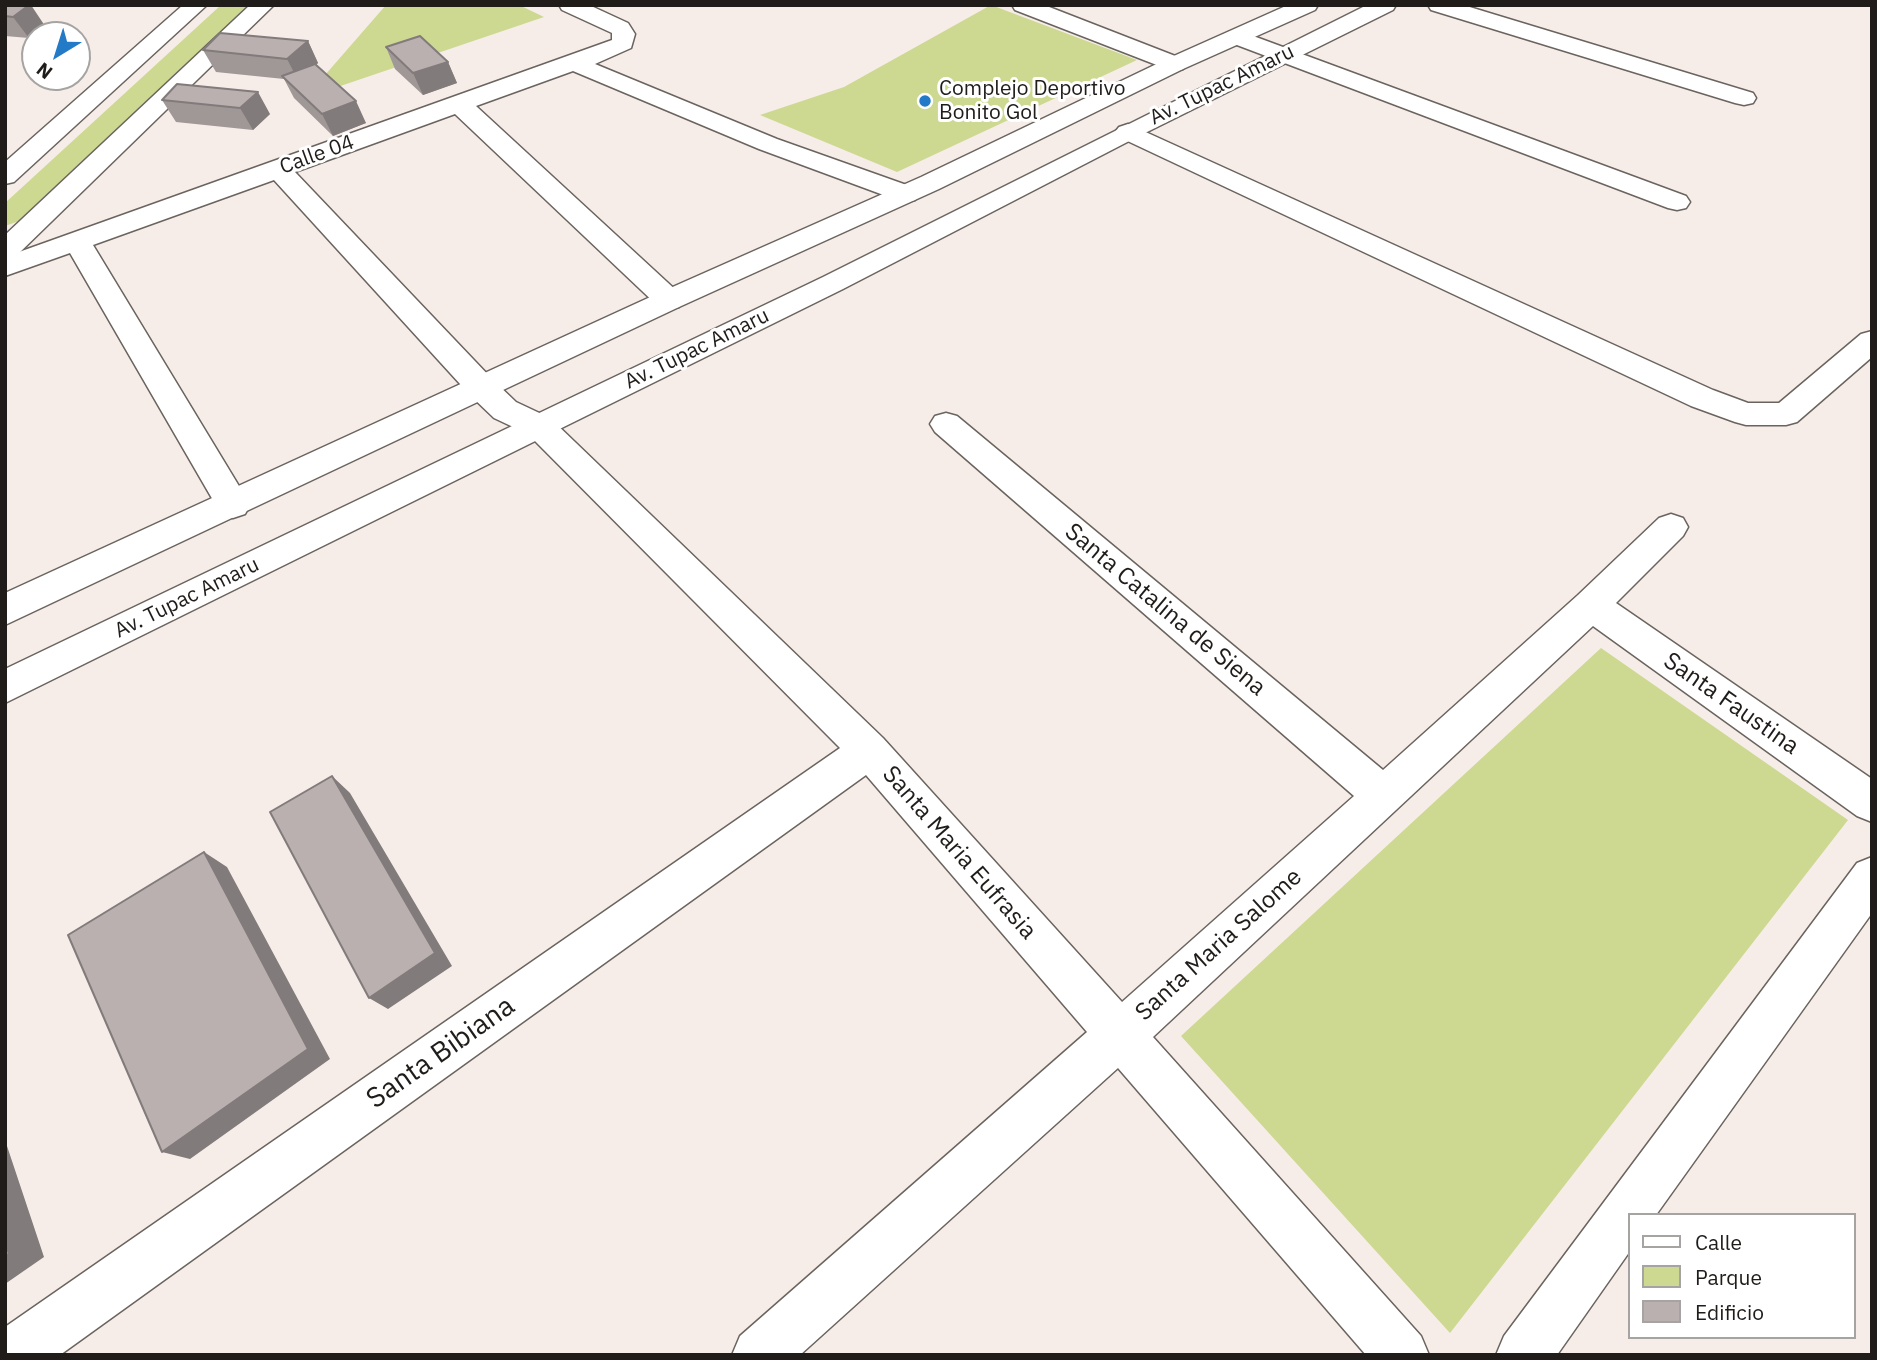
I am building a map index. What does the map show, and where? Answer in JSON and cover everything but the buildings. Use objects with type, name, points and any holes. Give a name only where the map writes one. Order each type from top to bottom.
[{"type":"street","points":[[5,176],[196,5]]},
{"type":"street","points":[[5,251],[263,5]]},
{"type":"street","name":"Calle 04","points":[[5,267],[612,49],[624,38],[622,31],[613,24],[570,5]]},
{"type":"street","points":[[1023,5],[1175,64]]},
{"type":"street","name":"Av. Tupac Amaru","points":[[5,610],[669,300],[906,194],[1175,64],[1307,5]]},
{"type":"street","name":"Av. Tupac Amaru","points":[[5,687],[833,283],[1128,132],[1385,5]]},
{"type":"street","points":[[1439,5],[1744,98]]},
{"type":"street","points":[[1087,30],[1101,11]]},
{"type":"street","points":[[1237,37],[1677,202]]},
{"type":"street","points":[[573,63],[768,144],[906,194]]},
{"type":"street","points":[[459,104],[669,300]]},
{"type":"street","points":[[1128,132],[1702,398],[1746,414],[1786,414],[1872,341]]},
{"type":"street","name":"Santa Maria Eufrasia","points":[[278,169],[482,388],[505,410],[539,426],[869,750],[1402,1355]]},
{"type":"street","points":[[77,241],[233,505]]},
{"type":"street","name":"Santa Catalina de Siena","points":[[946,424],[1384,796]]},
{"type":"street","name":"Santa Maria Salome","points":[[760,1355],[1384,796],[1591,605],[1671,527]]},
{"type":"street","name":"Santa Faustina","points":[[1591,605],[1872,803]]},
{"type":"street","name":"Santa Bibiana","points":[[13,1355],[869,750]]},
{"type":"street","points":[[1523,1355],[1872,877]]},
{"type":"green space","points":[[221,5],[249,5],[25,219],[5,226],[5,203]]},
{"type":"green space","points":[[386,5],[519,5],[544,17],[305,98]]},
{"type":"green space","name":"Complejo Deportivo Bonito Gol","points":[[991,5],[1137,60],[897,172],[760,115],[844,87]]},
{"type":"green space","points":[[1601,648],[1848,820],[1450,1333],[1181,1036]]},
{"type":"place","name":"Complejo Deportivo Bonito Gol","points":[[925,101]]}]
